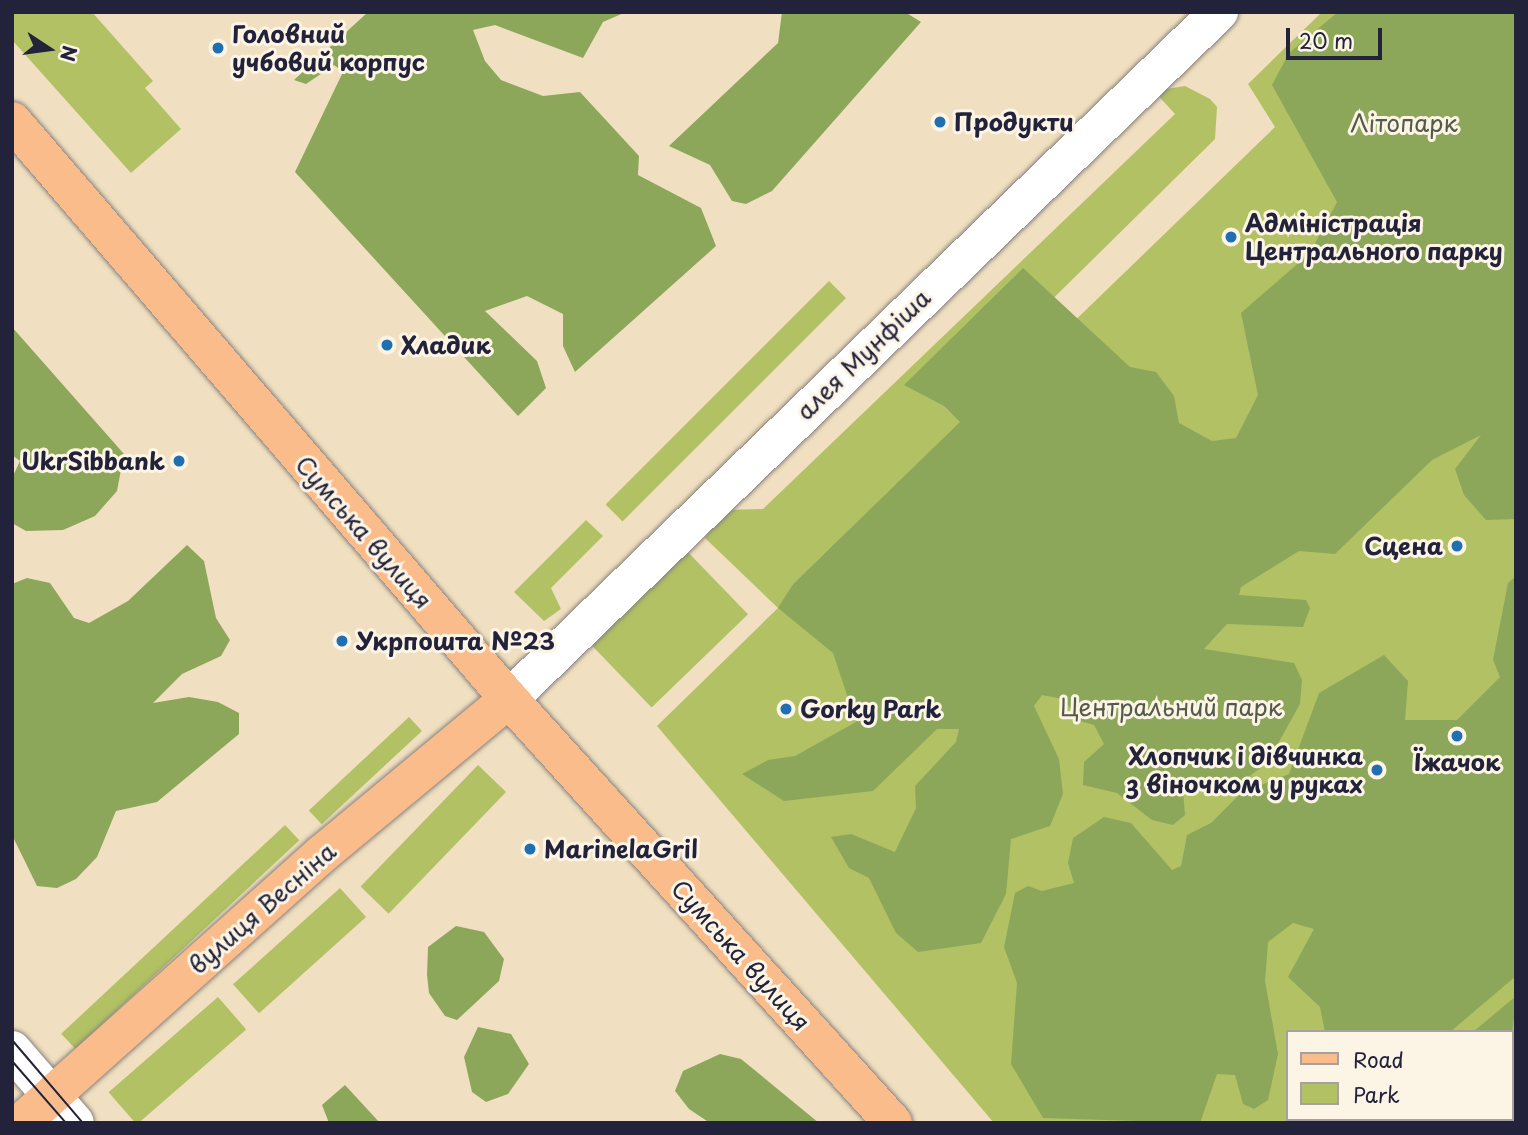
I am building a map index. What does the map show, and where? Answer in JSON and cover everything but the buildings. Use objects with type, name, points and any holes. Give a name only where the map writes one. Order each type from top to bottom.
[{"type":"main road","name":"Сумська вулиця","points":[[12,121],[509,699],[893,1123]]},
{"type":"main road","name":"вулиця Весніна","points":[[21,1123],[50,1094],[509,699]]},
{"type":"street","name":"алея Мунфіша","points":[[509,699],[1219,12]]},
{"type":"street","points":[[12,1050],[75,1123]]},
{"type":"green space","points":[[12,12],[92,12],[153,81],[145,88],[181,129],[131,173],[12,40]]},
{"type":"green space","points":[[368,12],[626,12],[603,22],[583,58],[495,25],[473,30],[485,61],[501,80],[543,96],[580,92],[639,156],[638,175],[701,208],[716,246],[575,372],[563,346],[563,314],[527,296],[485,311],[537,361],[546,388],[518,416],[295,172],[343,72],[334,65],[306,84],[294,80]]},
{"type":"green space","points":[[782,12],[905,12],[921,22],[772,191],[746,204],[732,201],[710,165],[669,146],[778,43]]},
{"type":"green space","name":"Центральний парк","points":[[1322,12],[1516,12],[1516,1123],[994,1123],[657,726],[778,608],[705,538],[722,510],[763,509],[1175,114],[1154,91],[1185,86],[1210,99],[1217,107],[1215,139],[944,406],[961,422],[793,584],[781,605],[1275,127],[1248,84]]},
{"type":"green space","name":"Літопарк","points":[[1338,12],[1516,12],[1516,519],[1486,520],[1464,495],[1455,469],[1481,435],[1432,460],[1335,554],[1299,551],[1241,587],[1239,595],[1306,600],[1310,608],[1303,627],[1227,624],[1204,649],[1294,663],[1302,680],[1300,704],[1267,763],[1239,784],[1183,791],[1185,815],[1173,825],[1152,820],[1117,793],[1083,785],[1084,762],[1104,744],[1094,725],[1080,721],[1063,699],[1042,695],[1034,706],[1059,759],[1063,794],[1050,826],[1011,839],[1006,894],[981,943],[918,952],[896,933],[869,878],[849,868],[831,837],[851,834],[895,852],[916,808],[915,786],[956,742],[959,729],[937,729],[873,791],[784,801],[742,774],[768,760],[795,756],[856,722],[833,653],[778,608],[793,584],[960,422],[944,406],[904,385],[1023,268],[1130,367],[1156,372],[1174,396],[1179,423],[1212,441],[1236,438],[1258,395],[1241,313],[1310,253],[1337,202],[1272,85],[1289,53]]},
{"type":"green space","points":[[829,281],[846,298],[623,521],[606,504]]},
{"type":"green space","points":[[12,327],[124,454],[117,491],[95,516],[63,530],[26,531],[12,523],[12,478],[20,461],[12,455]]},
{"type":"green space","points":[[586,520],[603,536],[551,588],[561,609],[544,621],[514,592]]},
{"type":"green space","points":[[187,545],[204,561],[216,618],[230,640],[221,656],[182,674],[153,703],[189,697],[218,702],[239,713],[239,734],[157,802],[116,811],[97,857],[76,879],[57,888],[37,886],[12,835],[12,584],[27,578],[50,583],[74,618],[89,623],[128,601]]},
{"type":"green space","points":[[682,546],[748,614],[652,707],[586,639]]},
{"type":"green space","points":[[1516,576],[1516,976],[1452,1030],[1325,1030],[1320,1007],[1288,977],[1314,929],[1293,923],[1268,942],[1265,981],[1278,1054],[1268,1100],[1254,1109],[1243,1104],[1235,1075],[1217,1074],[1200,1123],[1043,1118],[1011,1064],[1017,983],[1004,947],[1015,893],[1028,886],[1042,891],[1074,883],[1068,863],[1073,838],[1104,817],[1131,823],[1172,870],[1181,866],[1187,835],[1211,823],[1241,793],[1289,774],[1319,693],[1384,655],[1408,681],[1405,720],[1457,720],[1500,677],[1493,660],[1508,583]]},
{"type":"green space","points":[[409,717],[422,731],[322,824],[309,810]]},
{"type":"green space","points":[[478,765],[506,792],[389,914],[361,887]]},
{"type":"green space","points":[[285,825],[299,840],[76,1049],[61,1034]]},
{"type":"green space","points":[[340,888],[366,917],[259,1013],[233,984]]},
{"type":"green space","points":[[456,926],[484,932],[504,959],[499,981],[457,1020],[445,1016],[429,993],[427,975],[428,947]]},
{"type":"green space","points":[[1516,996],[1513,1030],[1475,1030]]},
{"type":"green space","points":[[218,997],[246,1029],[139,1123],[135,1123],[109,1092]]},
{"type":"green space","points":[[478,1027],[511,1034],[529,1064],[508,1094],[486,1102],[472,1092],[464,1057]]},
{"type":"green space","points":[[720,1054],[741,1059],[819,1123],[710,1123],[689,1109],[675,1091],[683,1071]]},
{"type":"green space","points":[[345,1085],[380,1123],[329,1123],[322,1105]]},
{"type":"tram line","points":[[12,1040],[83,1123]]},
{"type":"tram line","points":[[12,1061],[66,1123]]},
{"type":"place","name":"Головний учбовий корпус","points":[[218,48]]},
{"type":"place","name":"Продукти","points":[[940,122]]},
{"type":"place","name":"Адміністрація Центрального парку","points":[[1231,237]]},
{"type":"place","name":"Хладик","points":[[387,345]]},
{"type":"place","name":"UkrSibbank","points":[[179,461]]},
{"type":"place","name":"Сцена","points":[[1457,546]]},
{"type":"place","name":"Укрпошта №23","points":[[342,641]]},
{"type":"place","name":"Gorky Park","points":[[786,709]]},
{"type":"place","name":"Їжачок","points":[[1457,736]]},
{"type":"place","name":"Хлопчик і дівчинка з віночком у руках","points":[[1377,770]]},
{"type":"place","name":"MarinelaGril","points":[[530,849]]}]
